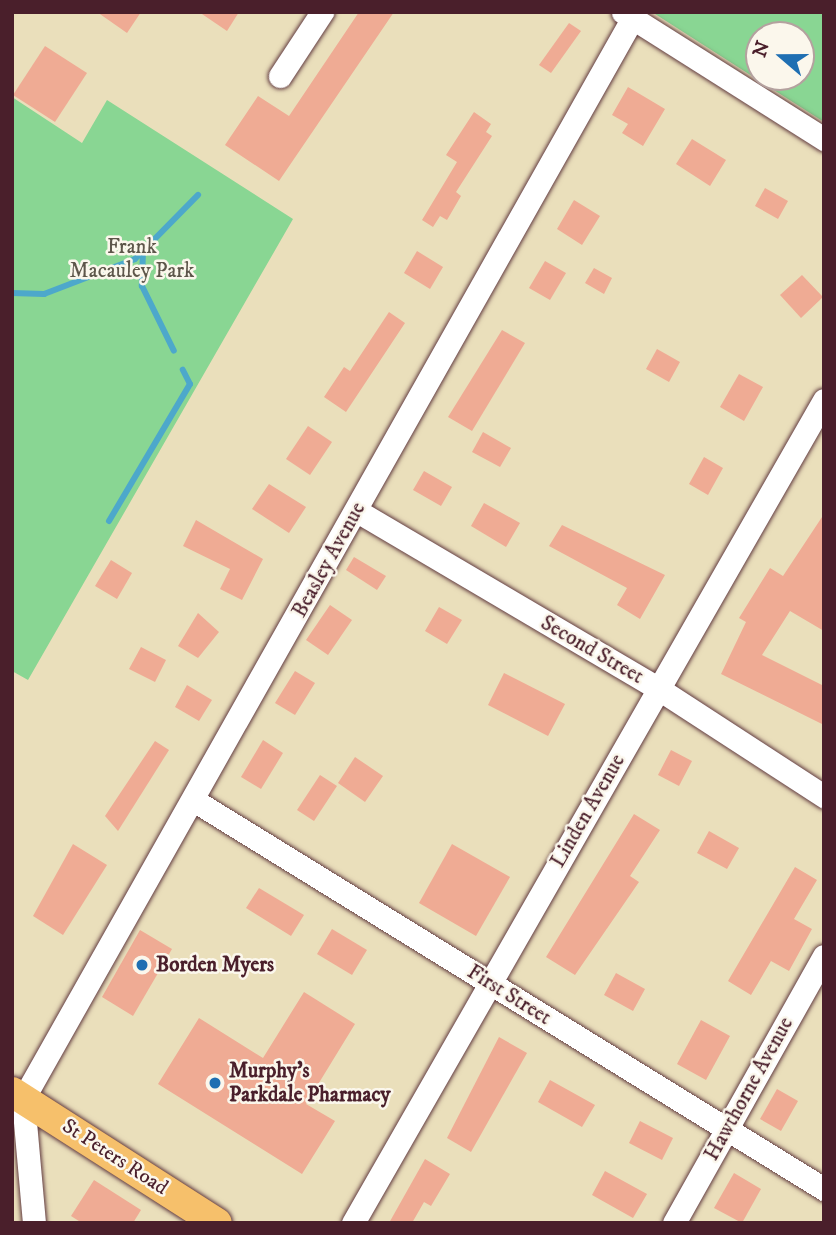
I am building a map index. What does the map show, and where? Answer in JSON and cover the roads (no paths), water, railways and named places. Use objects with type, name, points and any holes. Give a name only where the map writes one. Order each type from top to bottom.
[{"type":"main road","name":"St Peters Road","points":[[18,1095],[217,1223]]},
{"type":"street","points":[[281,76],[322,12]]},
{"type":"street","points":[[627,15],[824,139]]},
{"type":"street","name":"Beasley Avenue","points":[[18,1095],[195,801],[357,511],[627,15]]},
{"type":"street","name":"Linden Avenue","points":[[353,1223],[824,400]]},
{"type":"street","name":"Second Street","points":[[357,511],[659,689],[824,796]]},
{"type":"street","name":"First Street","points":[[195,801],[824,1189]]},
{"type":"street","name":"Hawthorne Avenue","points":[[674,1223],[824,956]]},
{"type":"street","points":[[18,1095],[34,1223]]},
{"type":"waterway","points":[[12,293],[44,294],[135,259],[198,195]]},
{"type":"waterway","points":[[143,251],[142,286],[174,351]]},
{"type":"waterway","points":[[109,521],[190,384],[183,370]]},
{"type":"place","name":"Borden Myers","points":[[142,965]]},
{"type":"place","name":"Murphy's Parkdale Pharmacy","points":[[215,1083]]},
{"type":"park label","name":"Frank Macauley Park","points":[[132,259]]}]
